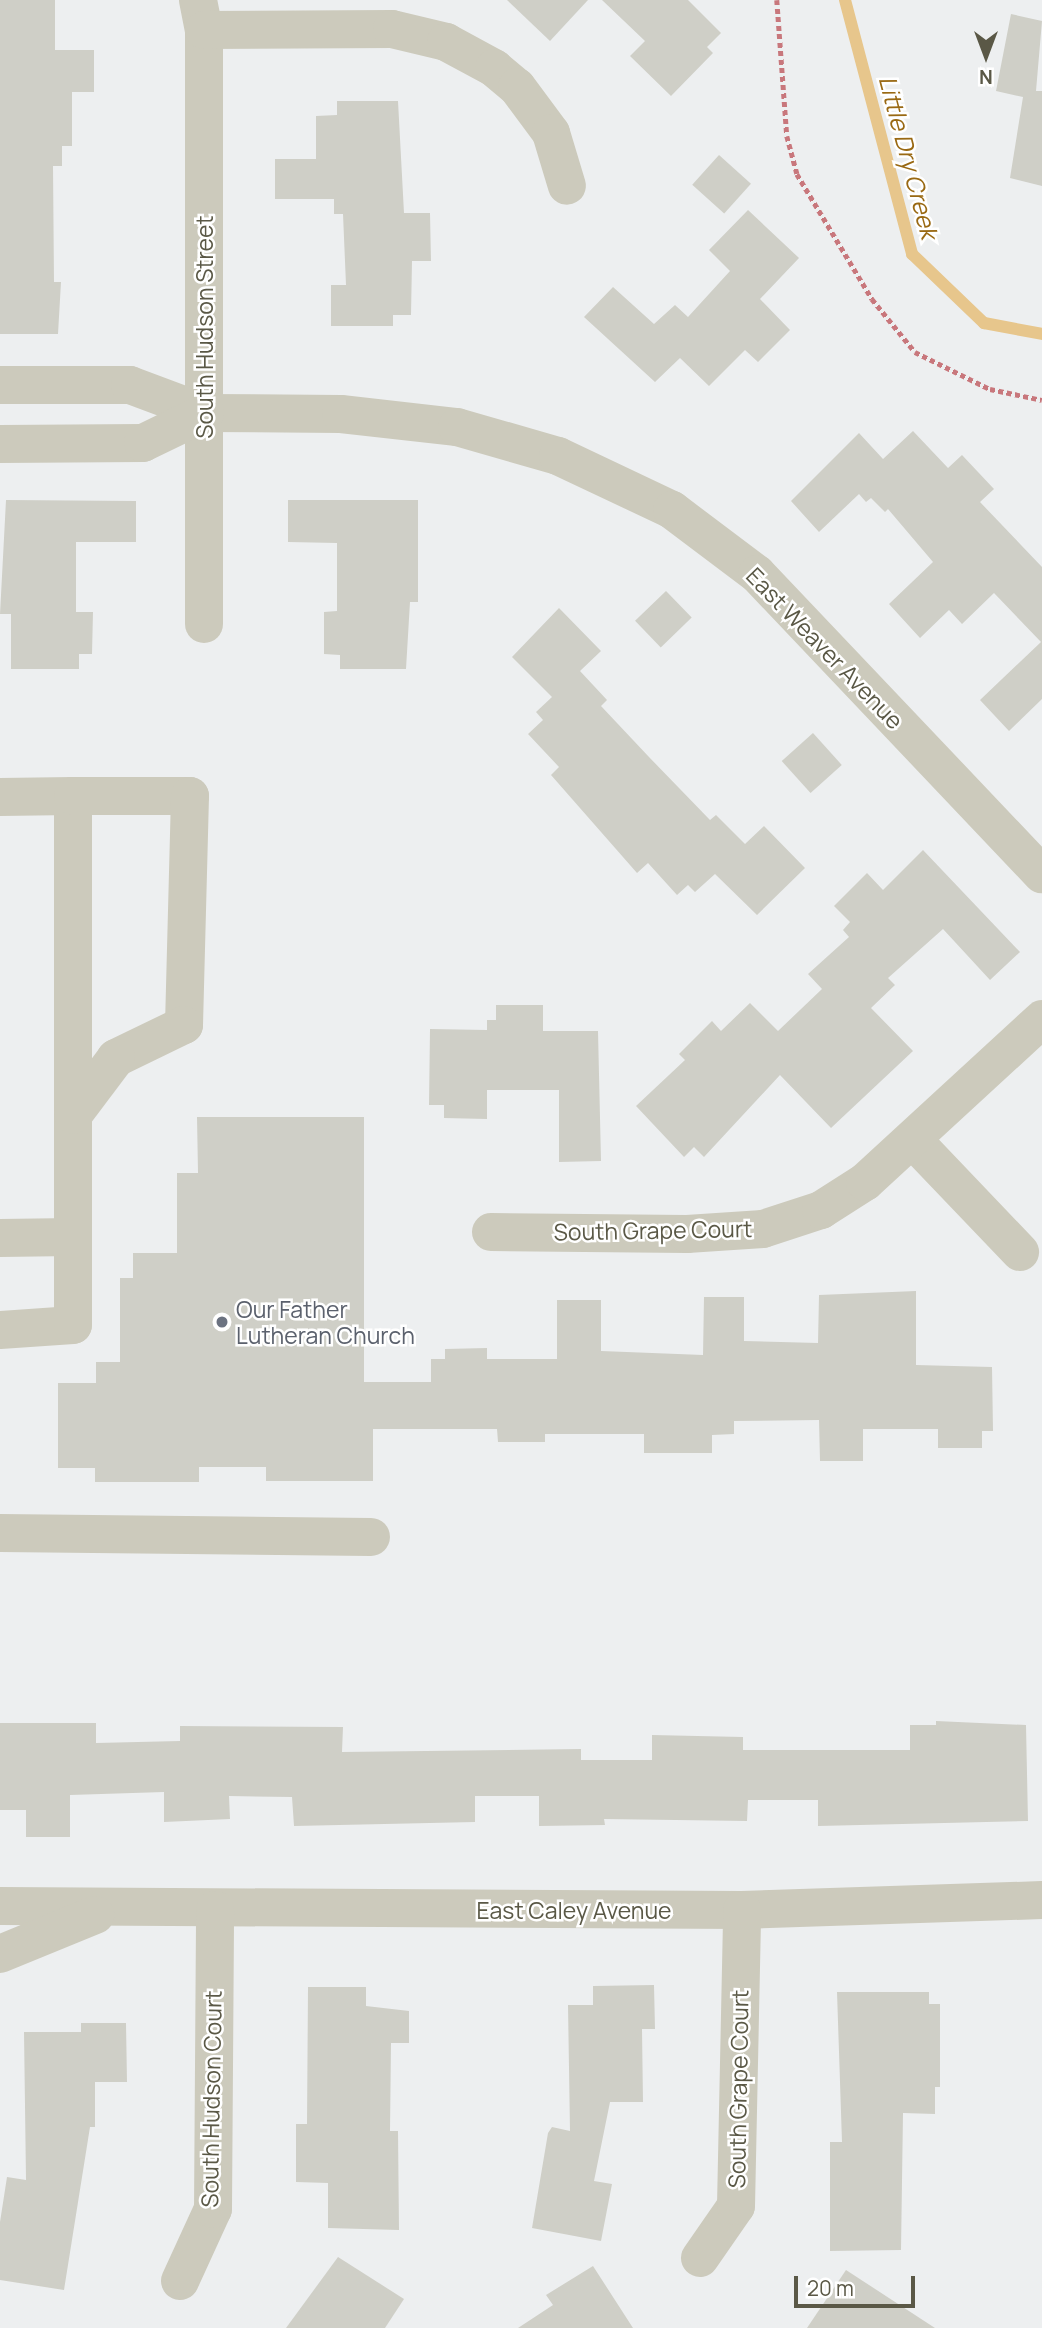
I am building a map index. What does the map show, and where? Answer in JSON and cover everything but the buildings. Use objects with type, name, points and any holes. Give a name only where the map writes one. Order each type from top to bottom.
[{"type":"street","name":"South Hudson Street","points":[[204,624],[201,15],[392,29],[446,42],[494,68],[517,88],[551,133],[567,186]]},
{"type":"street","name":"East Weaver Avenue","points":[[0,385],[130,384],[205,413],[341,414],[457,427],[558,456],[672,510],[757,574],[1042,874]]},
{"type":"street","name":"East Weaver Avenue","points":[[0,444],[143,443],[205,413]]},
{"type":"street","points":[[0,1330],[73,1325],[73,796]]},
{"type":"street","points":[[0,797],[190,796],[184,1025],[116,1058],[73,1115]]},
{"type":"street","name":"South Grape Court","points":[[491,1232],[687,1234],[763,1229],[821,1210],[865,1182],[1042,1018]]},
{"type":"street","points":[[913,1140],[1020,1252]]},
{"type":"street","points":[[0,1238],[73,1237]]},
{"type":"street","points":[[0,1533],[371,1537]]},
{"type":"street","name":"East Caley Avenue","points":[[0,1906],[107,1910],[742,1910],[1042,1900]]},
{"type":"street","name":"East Caley Avenue","points":[[0,1954],[107,1910]]},
{"type":"street","name":"South Hudson Court","points":[[180,2281],[213,2209],[215,1910]]},
{"type":"street","name":"South Grape Court","points":[[701,2258],[736,2206],[742,1910]]},
{"type":"path","points":[[777,0],[787,136],[797,174],[872,299],[915,352],[990,388],[1042,400]]},
{"type":"waterway","name":"Little Dry Creek","points":[[845,0],[912,254],[984,323],[1042,334]]},
{"type":"place","name":"Our Father Lutheran Church","points":[[222,1322]]}]
